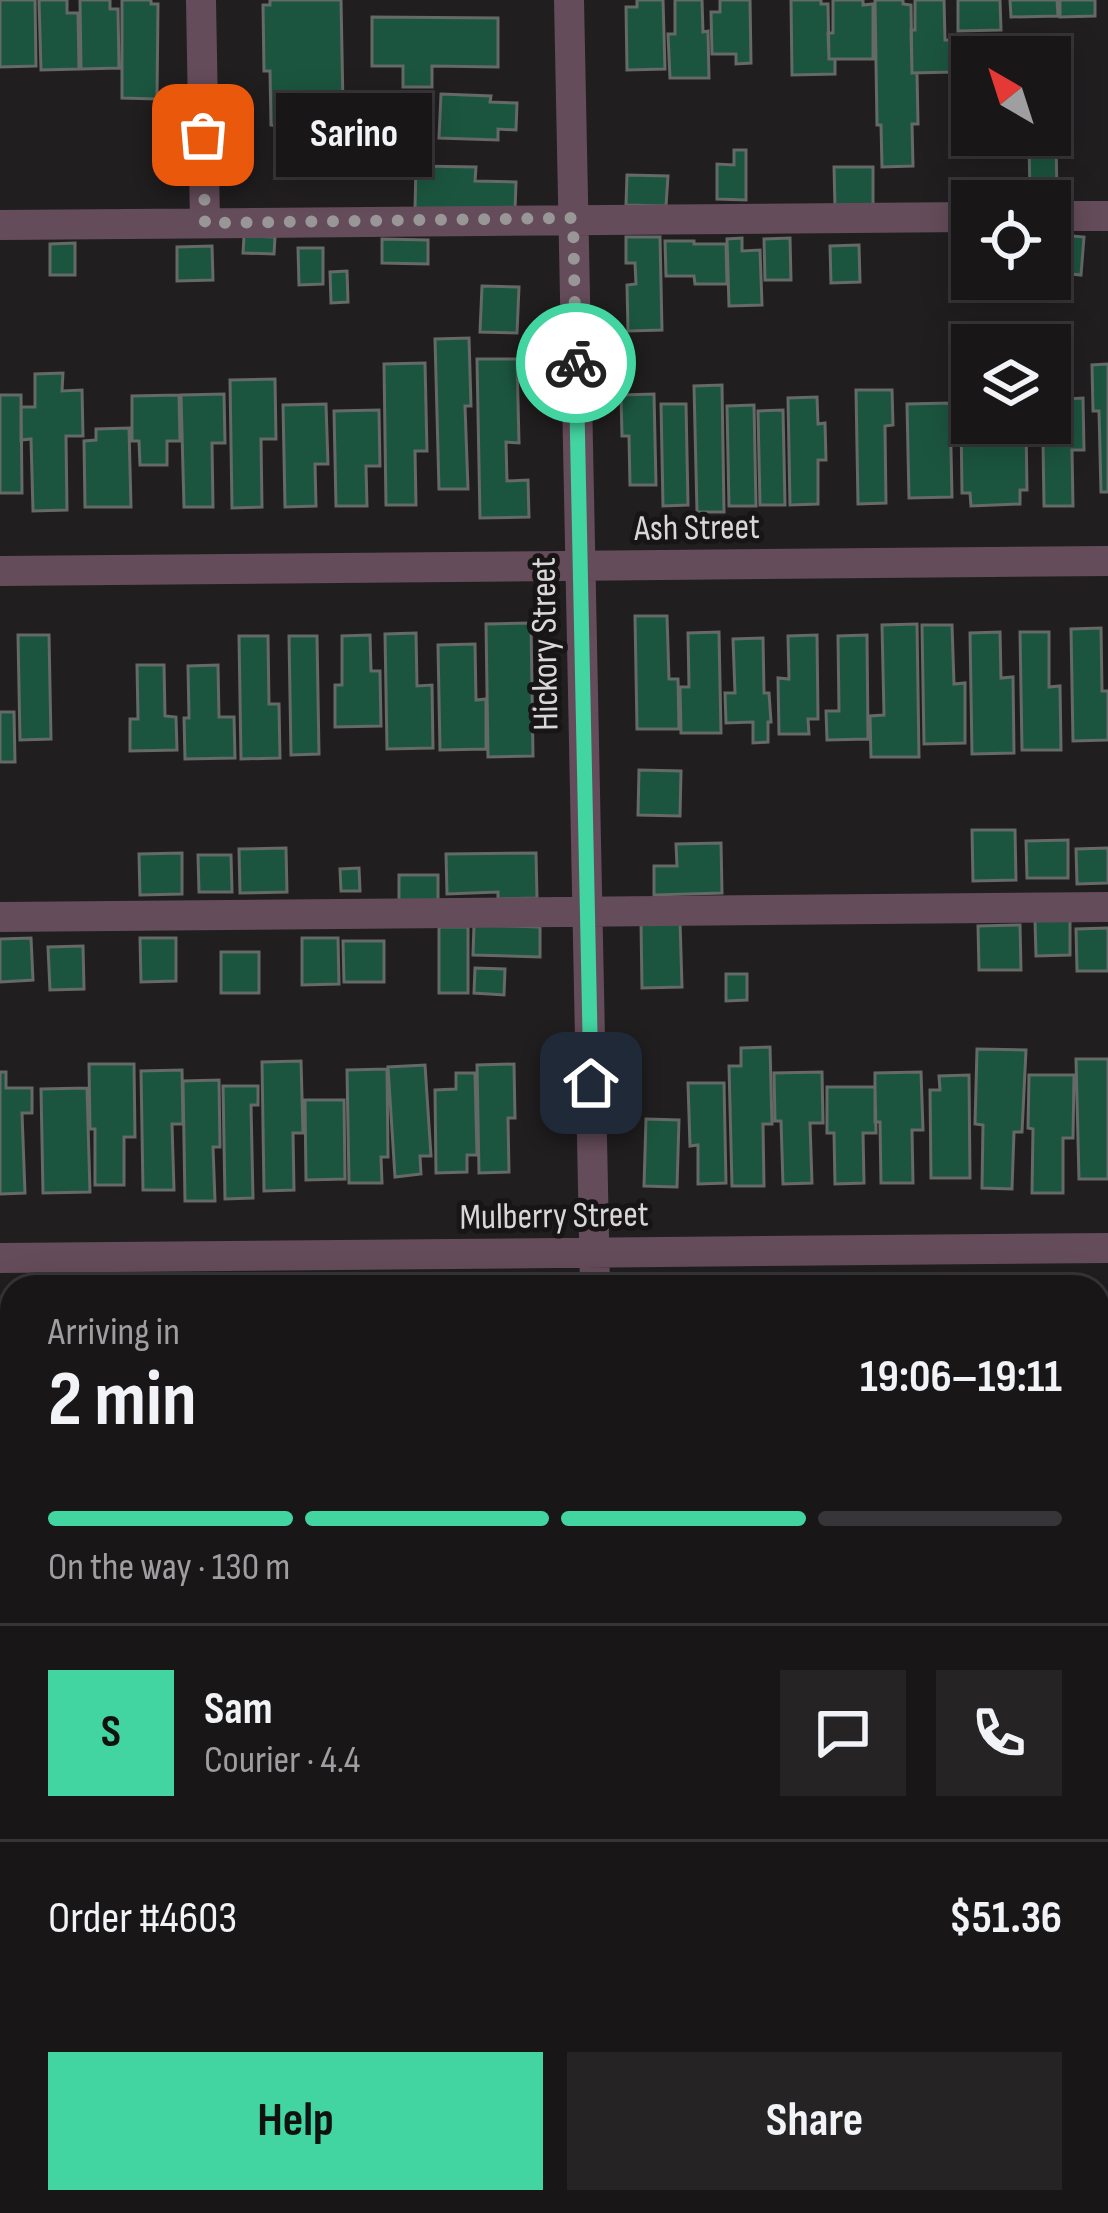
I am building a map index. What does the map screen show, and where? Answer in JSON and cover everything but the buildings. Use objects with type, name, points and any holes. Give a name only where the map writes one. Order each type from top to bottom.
[{"type":"street","points":[[201,0],[205,223]]},
{"type":"street","name":"Hickory Street","points":[[569,0],[595,1275]]},
{"type":"street","points":[[1071,216],[1108,216]]},
{"type":"street","points":[[0,225],[951,217]]},
{"type":"street","name":"Ash Street","points":[[0,571],[1108,561]]},
{"type":"street","points":[[0,917],[1108,907]]},
{"type":"street","name":"Mulberry Street","points":[[0,1258],[1108,1248]]},
{"type":"way so far","points":[[203,135],[205,223],[573,218],[576,363]]},
{"type":"place","name":"Sarino","points":[[203,135]]},
{"type":"route","points":[[576,363],[591,1083]]}]
